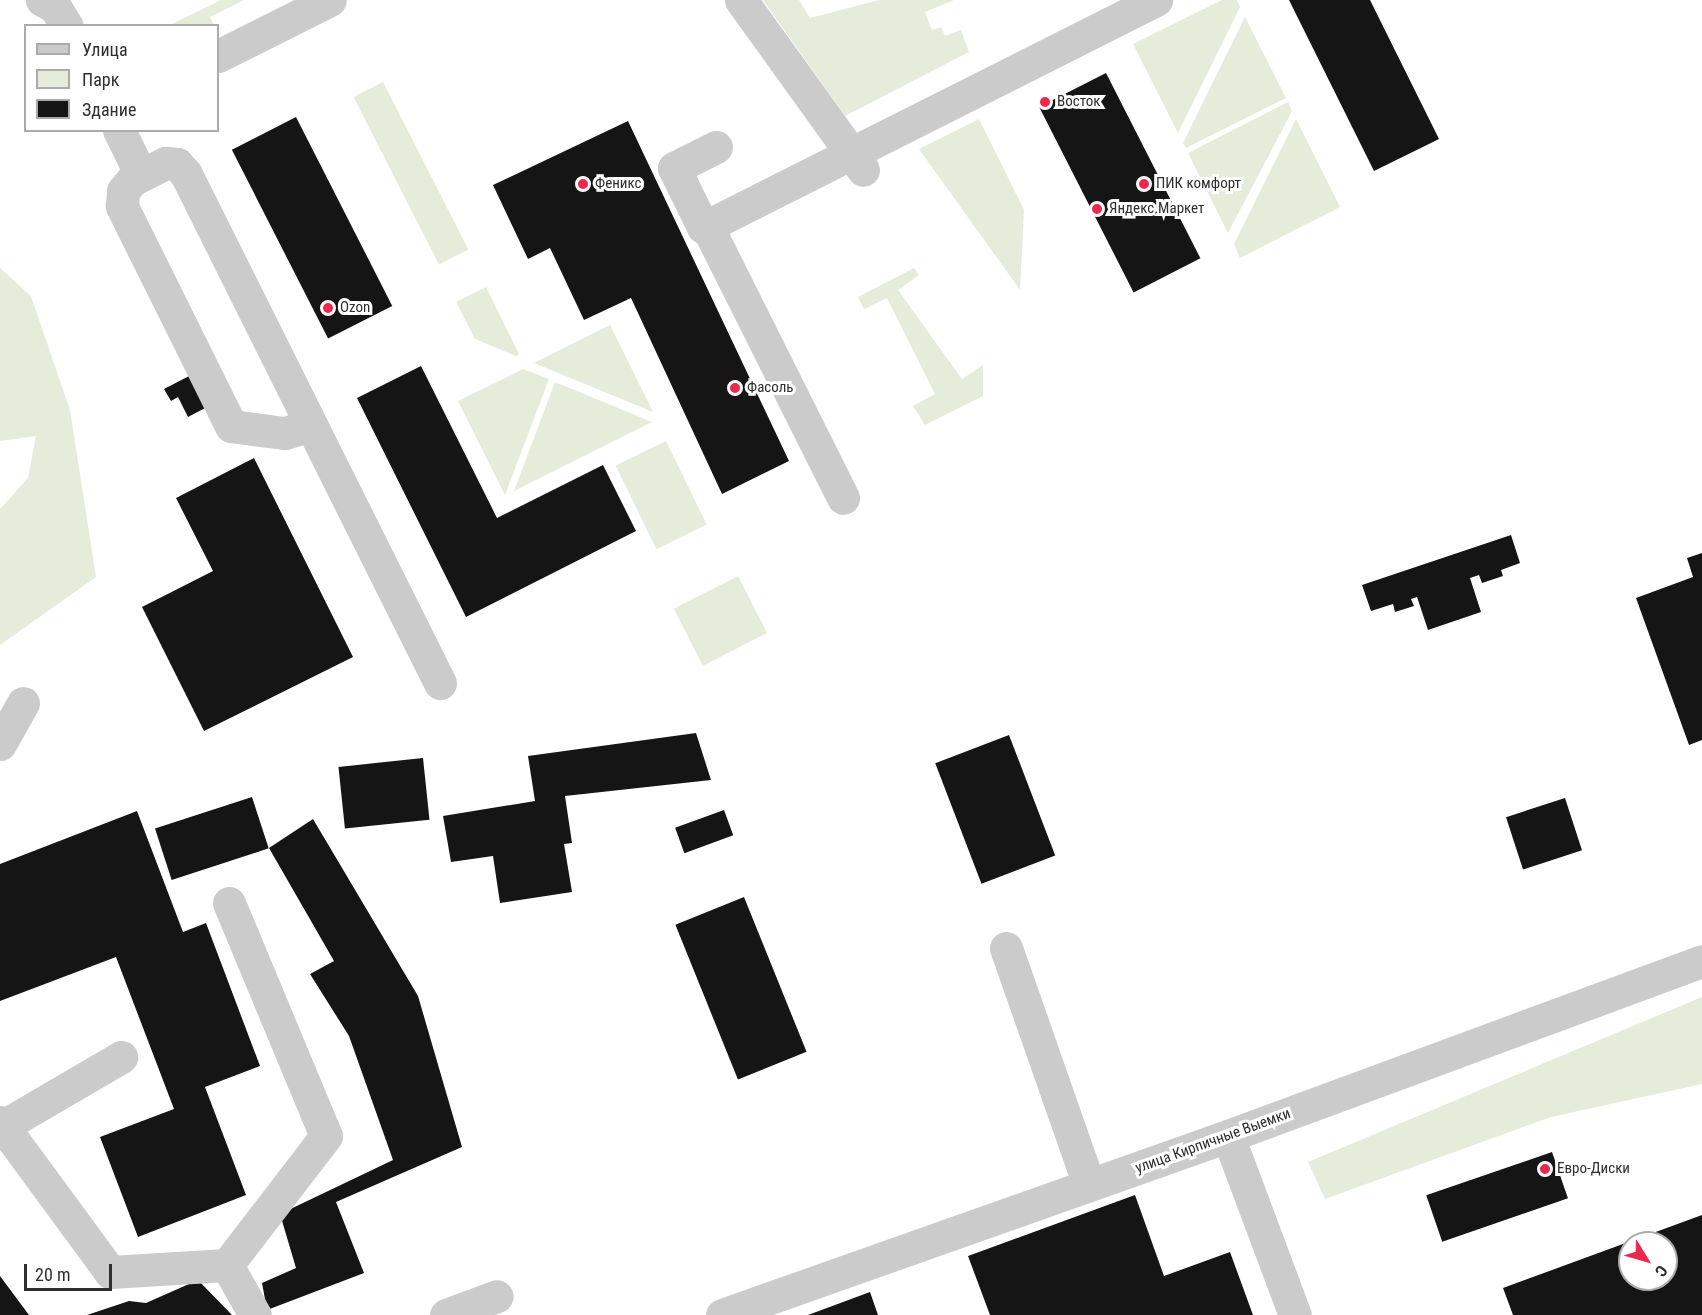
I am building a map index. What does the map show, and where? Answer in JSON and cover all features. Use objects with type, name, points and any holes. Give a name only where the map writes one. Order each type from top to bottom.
[{"type":"street","points":[[219,56],[330,0]]},
{"type":"street","points":[[741,0],[857,162]]},
{"type":"street","points":[[716,147],[674,168],[703,227],[857,162],[1156,0]]},
{"type":"street","points":[[120,132],[141,175]]},
{"type":"street","points":[[312,425],[291,433],[231,426],[122,206],[126,186],[141,175],[166,163],[183,168],[312,425],[440,683]]},
{"type":"street","points":[[707,226],[843,498]]},
{"type":"street","points":[[0,744],[23,703]]},
{"type":"street","points":[[121,1057],[2,1124],[110,1272],[226,1265],[326,1136],[230,903]]},
{"type":"street","points":[[1006,948],[1089,1185]]},
{"type":"street","name":"улица Кирпичные Выемки","points":[[722,1315],[1228,1136],[1702,961]]},
{"type":"street","points":[[1228,1136],[1295,1315]]},
{"type":"street","points":[[226,1265],[255,1315]]},
{"type":"street","points":[[446,1315],[497,1296]]},
{"type":"green space","points":[[221,0],[244,0],[210,17],[214,24],[172,24]]},
{"type":"green space","points":[[763,0],[799,0],[810,18],[879,0],[954,0],[925,12],[932,30],[941,27],[945,36],[961,30],[969,52],[845,116]]},
{"type":"green space","points":[[1222,0],[1237,0],[1240,7],[1178,133],[1133,44]]},
{"type":"green space","points":[[1245,17],[1286,98],[1186,148],[1183,143]]},
{"type":"green space","points":[[383,82],[468,250],[439,264],[354,97]]},
{"type":"green space","points":[[1288,102],[1292,111],[1228,233],[1188,153]]},
{"type":"green space","points":[[979,119],[1024,210],[1020,290],[919,149]]},
{"type":"green space","points":[[1296,119],[1340,207],[1240,258],[1234,244]]},
{"type":"green space","points":[[0,268],[31,296],[70,410],[96,577],[0,645],[0,509],[28,478],[36,436],[0,441]]},
{"type":"green space","points":[[914,268],[919,275],[898,290],[962,379],[983,365],[983,396],[925,425],[913,406],[935,394],[887,298],[864,309],[858,297]]},
{"type":"green space","points":[[486,287],[519,354],[516,356],[475,339],[456,302]]},
{"type":"green space","points":[[610,325],[653,412],[534,363]]},
{"type":"green space","points":[[523,369],[549,379],[505,495],[458,401]]},
{"type":"green space","points":[[555,382],[652,422],[514,491]]},
{"type":"green space","points":[[666,441],[707,525],[656,549],[616,466]]},
{"type":"green space","points":[[738,576],[767,633],[703,666],[674,609]]},
{"type":"green space","points":[[1702,997],[1702,1084],[1551,1117],[1325,1199],[1308,1162]]},
{"type":"building","points":[[1289,0],[1370,0],[1439,139],[1374,171]]},
{"type":"building","points":[[1106,73],[1200,258],[1134,292],[1039,107]]},
{"type":"building","points":[[296,117],[392,306],[328,339],[232,150]]},
{"type":"building","points":[[628,121],[789,461],[722,494],[631,298],[584,320],[550,248],[528,259],[493,185]]},
{"type":"building","points":[[421,366],[497,518],[603,465],[636,531],[466,617],[357,398]]},
{"type":"building","points":[[193,374],[209,406],[188,417],[178,397],[171,401],[164,389]]},
{"type":"building","points":[[254,458],[353,657],[204,731],[142,607],[213,571],[176,498]]},
{"type":"building","points":[[1511,535],[1520,563],[1501,570],[1503,576],[1482,583],[1479,575],[1470,578],[1481,612],[1428,630],[1417,597],[1411,599],[1414,606],[1395,612],[1393,604],[1371,611],[1362,585]]},
{"type":"building","points":[[1702,553],[1702,740],[1689,745],[1636,598],[1693,577],[1687,558]]},
{"type":"building","points":[[696,733],[711,780],[565,796],[572,843],[564,844],[572,892],[500,903],[493,856],[451,862],[443,816],[535,801],[528,756]]},
{"type":"building","points":[[1009,735],[1055,855],[981,884],[935,763]]},
{"type":"building","points":[[423,758],[429,820],[345,829],[338,767]]},
{"type":"building","points":[[252,797],[269,848],[172,880],[155,829]]},
{"type":"building","points":[[1565,798],[1582,850],[1523,869],[1506,817]]},
{"type":"building","points":[[724,810],[733,835],[684,853],[675,828]]},
{"type":"building","points":[[137,811],[183,932],[206,923],[260,1066],[205,1087],[246,1195],[138,1237],[100,1137],[174,1109],[116,957],[0,1001],[0,864]]},
{"type":"building","points":[[313,819],[418,996],[462,1147],[336,1202],[364,1273],[267,1310],[262,1283],[296,1268],[280,1214],[393,1160],[349,1036],[310,974],[334,961],[269,848]]},
{"type":"building","points":[[744,897],[807,1052],[738,1080],[675,925]]},
{"type":"building","points":[[1552,1152],[1568,1198],[1442,1242],[1426,1195]]},
{"type":"building","points":[[1135,1195],[1164,1276],[1230,1252],[1253,1315],[990,1315],[968,1256]]},
{"type":"building","points":[[1702,1215],[1702,1315],[1513,1315],[1503,1288],[1618,1246],[1618,1291],[1678,1291],[1678,1231],[1658,1231]]},
{"type":"building","points":[[0,1276],[29,1315],[0,1315]]},
{"type":"building","points":[[198,1280],[232,1315],[87,1315],[129,1301],[146,1303]]},
{"type":"building","points":[[870,1292],[878,1315],[808,1315]]},
{"type":"place","name":"Восток","points":[[1045,102]]},
{"type":"place","name":"Феникс","points":[[583,184]]},
{"type":"place","name":"ПИК комфорт","points":[[1144,184]]},
{"type":"place","name":"Яндекс.Маркет","points":[[1097,209]]},
{"type":"place","name":"Ozon","points":[[328,308]]},
{"type":"place","name":"Фасоль","points":[[735,388]]},
{"type":"place","name":"Евро-Диски","points":[[1545,1169]]}]
